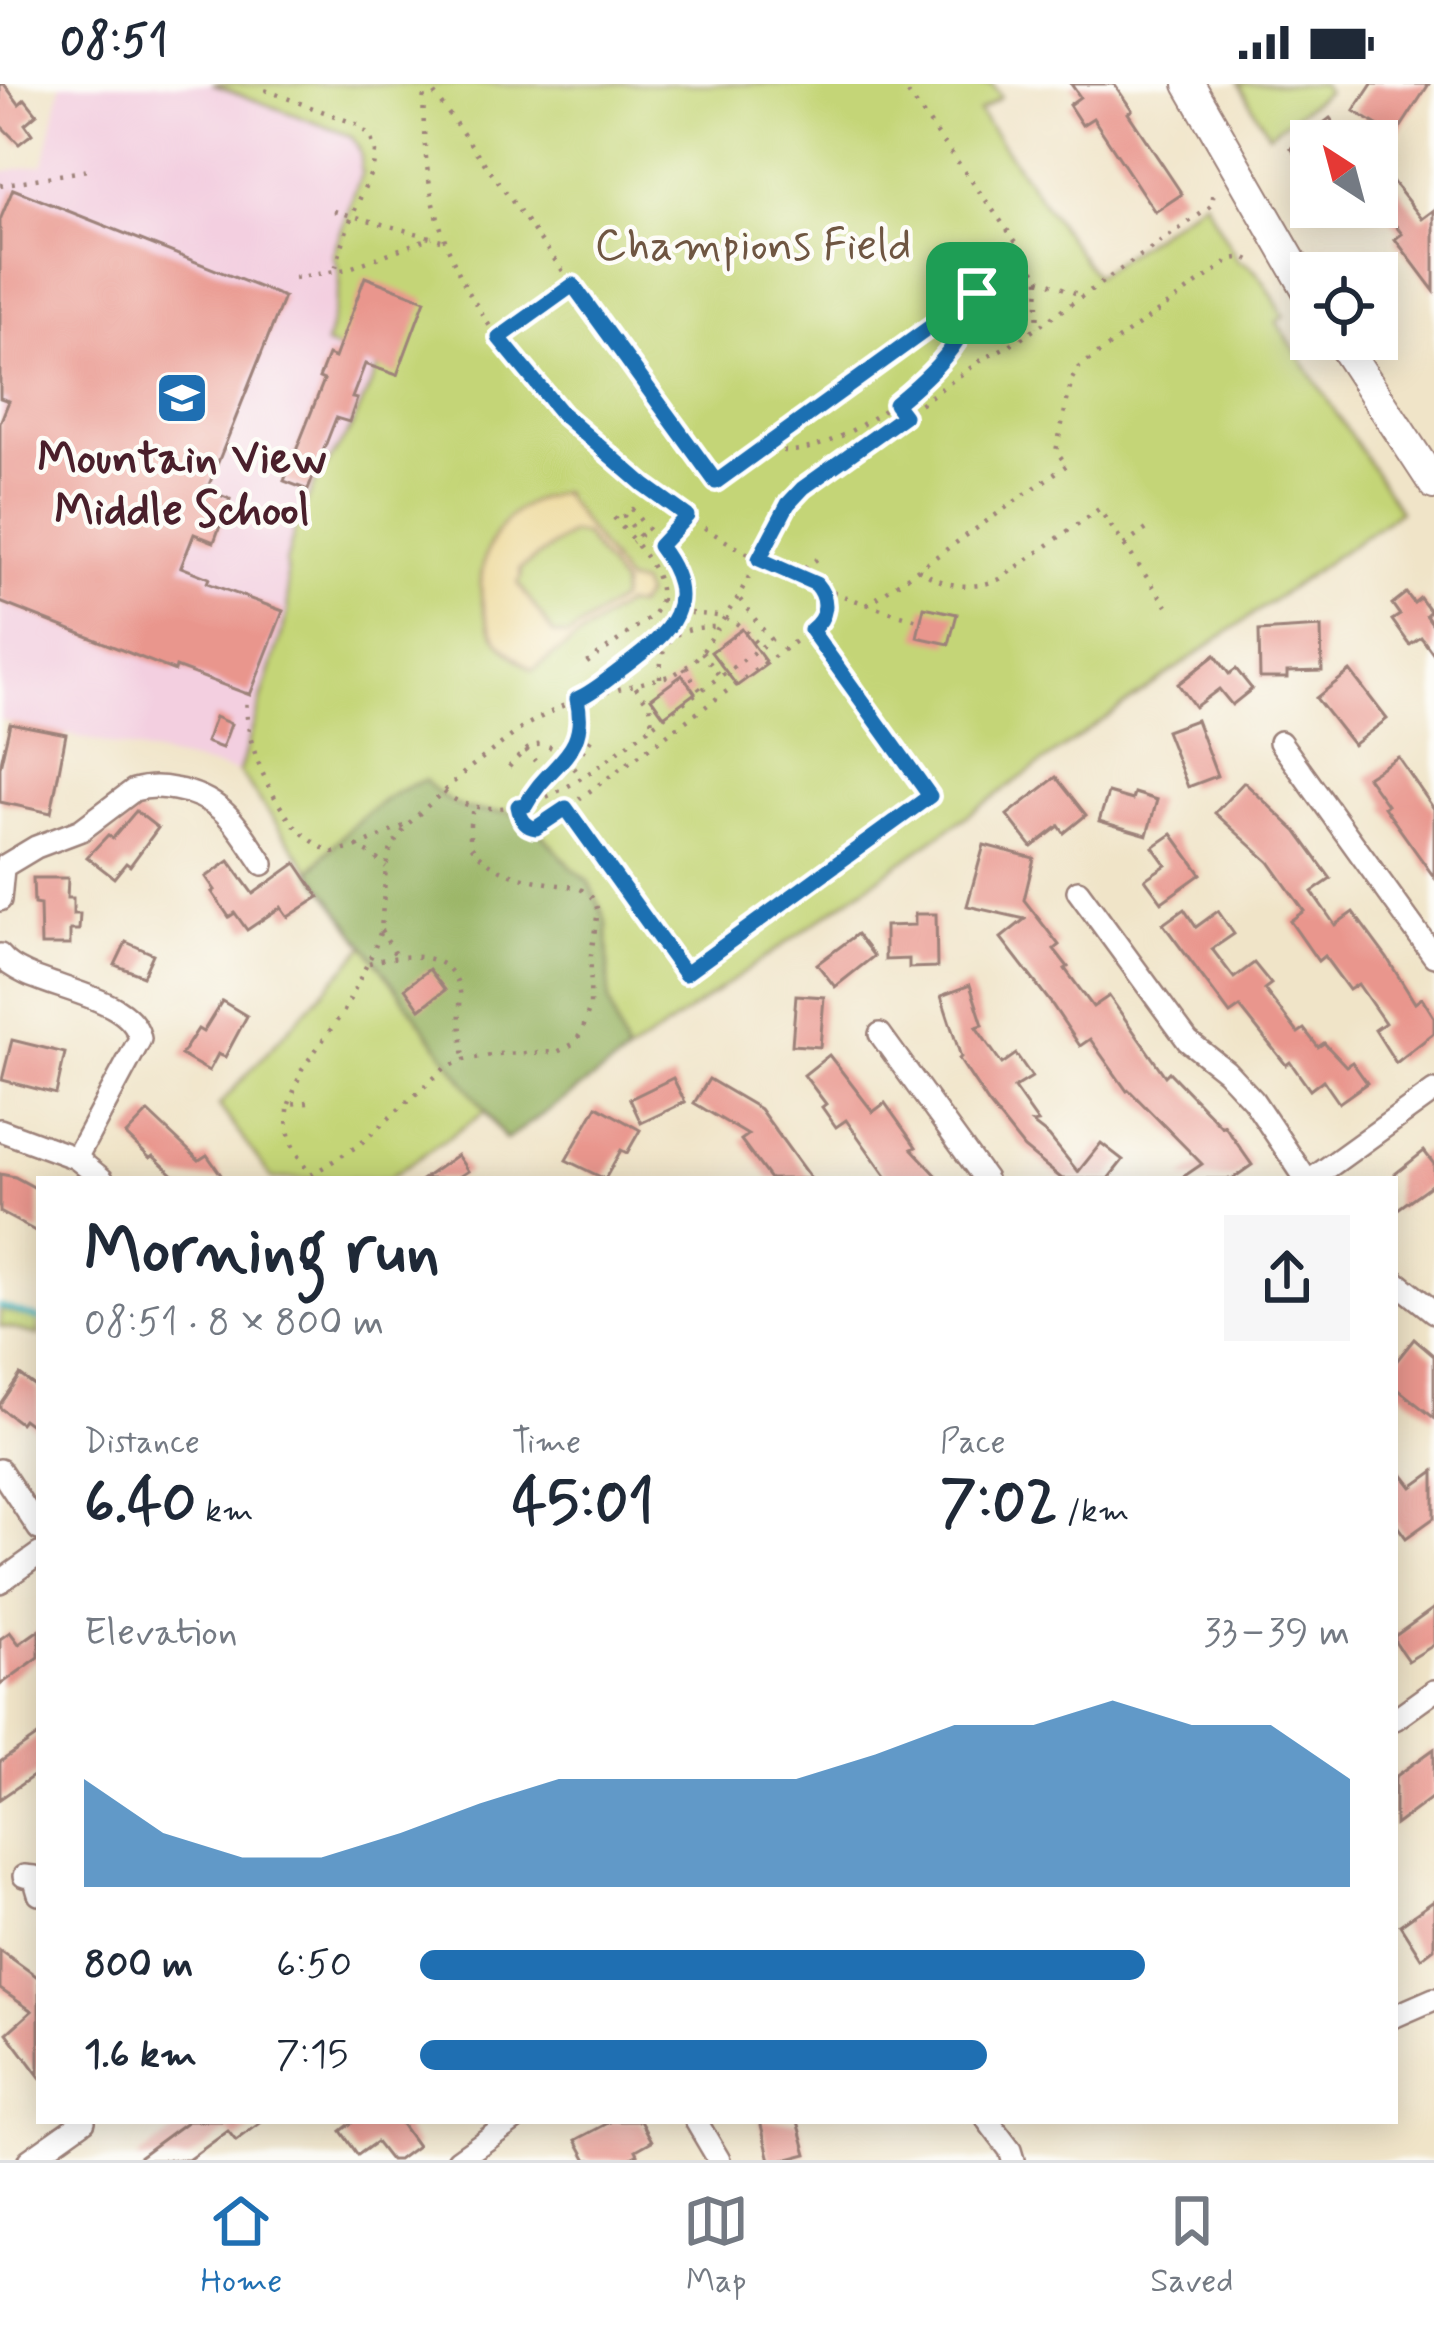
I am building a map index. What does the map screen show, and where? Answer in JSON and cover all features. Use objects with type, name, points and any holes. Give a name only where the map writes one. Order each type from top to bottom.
[{"type":"main road","points":[[1189,84],[1290,260]]},
{"type":"main road","points":[[1354,360],[1430,469]]},
{"type":"street","points":[[1280,742],[1434,956]]},
{"type":"street","points":[[0,900],[6,865],[81,830],[143,787],[169,788],[212,802],[233,820],[262,864]]},
{"type":"street","points":[[1078,891],[1188,1041],[1253,1100],[1307,1176]]},
{"type":"street","points":[[0,956],[15,969],[83,994],[138,1027],[140,1039],[76,1158]]},
{"type":"street","points":[[880,1034],[983,1176]]},
{"type":"street","points":[[1313,1176],[1434,1091]]},
{"type":"street","points":[[0,1130],[76,1158],[98,1176]]},
{"type":"street","points":[[1398,1283],[1434,1312]]},
{"type":"street","points":[[0,1471],[36,1525]]},
{"type":"street","points":[[0,1582],[36,1556]]},
{"type":"street","points":[[1398,1717],[1434,1691]]},
{"type":"street","points":[[1398,2015],[1434,1999]]},
{"type":"street","points":[[29,2160],[79,2124]]},
{"type":"street","points":[[458,2160],[509,2124]]},
{"type":"street","points":[[698,2124],[719,2160]]},
{"type":"street","points":[[990,2124],[1013,2160]]},
{"type":"path","points":[[425,84],[425,163],[445,241],[499,338],[562,414],[644,485],[759,559],[921,622]]},
{"type":"path","points":[[425,84],[716,482],[1027,257]]},
{"type":"path","points":[[901,84],[1027,257],[1039,279],[1037,328]]},
{"type":"path","points":[[265,90],[358,125],[370,138],[373,168],[335,270]]},
{"type":"path","points":[[363,131],[368,121]]},
{"type":"path","points":[[0,185],[94,169]]},
{"type":"path","points":[[312,1176],[290,1144],[289,1104],[302,1069],[344,1011],[369,963],[381,930],[391,848],[408,824],[491,748],[526,724],[580,699],[684,668],[720,627],[788,504],[803,488],[980,361],[1037,328],[1209,208],[1214,189]]},
{"type":"path","points":[[334,211],[445,241]]},
{"type":"path","points":[[294,278],[346,269],[431,237]]},
{"type":"path","points":[[868,605],[1067,465],[1056,451],[1078,368],[1232,259],[1244,257],[1256,263]]},
{"type":"path","points":[[1039,279],[1083,296]]},
{"type":"path","points":[[499,338],[573,285]]},
{"type":"path","points":[[763,445],[786,451],[817,444],[895,404],[922,382],[956,342],[977,293]]},
{"type":"path","points":[[1069,392],[1080,394]]},
{"type":"path","points":[[895,404],[904,416]]},
{"type":"path","points":[[632,542],[640,536],[623,516],[632,509],[676,571],[681,602],[663,649],[660,678]]},
{"type":"path","points":[[918,569],[946,584],[985,585],[1099,509],[1167,606]]},
{"type":"path","points":[[587,663],[652,615],[660,600],[659,580],[612,515]]},
{"type":"path","points":[[659,546],[687,516]]},
{"type":"path","points":[[1124,545],[1150,526]]},
{"type":"path","points":[[793,576],[824,554]]},
{"type":"path","points":[[591,739],[582,752],[551,769],[522,806],[530,828],[576,802],[802,639],[823,619],[823,595],[816,584]]},
{"type":"path","points":[[445,792],[473,807],[522,806],[542,801],[581,777],[771,640],[738,598]]},
{"type":"path","points":[[660,600],[681,602]]},
{"type":"path","points":[[678,611],[741,625],[760,648]]},
{"type":"path","points":[[580,699],[670,634],[720,627]]},
{"type":"path","points":[[566,808],[685,974],[930,796],[811,630]]},
{"type":"path","points":[[702,652],[720,677]]},
{"type":"path","points":[[684,668],[701,691]]},
{"type":"path","points":[[634,685],[650,706],[652,726]]},
{"type":"path","points":[[248,692],[244,712],[266,779],[288,817],[312,841],[332,854],[408,824]]},
{"type":"path","points":[[569,756],[580,724],[580,699]]},
{"type":"path","points":[[509,767],[526,750],[547,744],[569,756],[581,777]]},
{"type":"path","points":[[526,750],[535,760]]},
{"type":"path","points":[[315,1176],[370,1137],[434,1077],[464,1060],[557,1052],[578,1039],[590,1006],[598,910],[587,893],[576,888],[489,864],[470,844],[473,807]]},
{"type":"path","points":[[357,848],[386,867]]},
{"type":"path","points":[[381,930],[396,956]]},
{"type":"path","points":[[369,963],[396,956],[429,958],[446,967],[460,990],[464,1060]]},
{"type":"path","points":[[289,1104],[308,1102]]},
{"type":"shaded area","name":"Mountain View Middle School","points":[[61,84],[212,84],[352,137],[363,158],[363,170],[334,247],[339,288],[326,344],[379,365],[350,430],[332,455],[286,563],[288,613],[239,772],[0,720],[0,172],[44,164]]},
{"type":"green space","name":"Champions Field","points":[[212,84],[992,84],[1001,97],[979,112],[1095,276],[1204,200],[1238,261],[1265,283],[1284,316],[1277,322],[1290,342],[1290,360],[1302,360],[1400,511],[506,1140],[485,1112],[392,1176],[270,1176],[219,1105],[365,946],[239,772],[288,613],[286,563],[296,524],[315,483],[350,430],[379,366],[326,345],[339,288],[333,254],[362,171],[351,136]]},
{"type":"green space","points":[[1239,84],[1322,84],[1327,92],[1269,134]]},
{"type":"green space","points":[[425,780],[454,804],[512,812],[526,830],[540,832],[589,882],[607,923],[609,1002],[627,1055],[506,1140],[311,871],[362,817],[392,795]]},
{"type":"green space","points":[[0,1310],[36,1319],[36,1334],[0,1326]]},
{"type":"sand","points":[[561,492],[626,582],[640,584],[645,595],[637,606],[624,605],[533,670],[505,648],[488,622],[482,603],[483,566],[488,548],[510,517],[525,505]],"holes":[[[571,533],[584,535],[622,586],[620,600],[568,636],[554,634],[518,583],[520,569]]]},
{"type":"building","points":[[0,84],[19,104],[25,99],[37,114],[25,124],[32,134],[19,144],[0,125]]},
{"type":"building","points":[[1071,84],[1114,84],[1182,194],[1155,212],[1093,118],[1082,125],[1069,105],[1080,97]]},
{"type":"building","points":[[1372,84],[1429,84],[1398,131],[1398,120],[1369,120],[1354,111]]},
{"type":"building","points":[[1398,188],[1422,219],[1434,210],[1434,291],[1395,239],[1402,234],[1397,228]]},
{"type":"building","points":[[13,189],[284,297],[207,490],[230,499],[214,542],[194,534],[181,567],[209,578],[207,583],[283,611],[250,695],[176,667],[175,671],[0,602],[0,423],[9,401],[0,398],[0,220]]},
{"type":"building","points":[[365,277],[425,300],[397,375],[365,364],[349,422],[336,418],[308,490],[284,481],[324,380],[319,378],[328,355],[335,358]]},
{"type":"building","points":[[1406,593],[1414,603],[1420,598],[1430,611],[1426,615],[1434,626],[1434,655],[1421,637],[1410,645],[1392,620],[1400,615],[1392,604]]},
{"type":"building","points":[[924,607],[957,614],[949,644],[917,637]]},
{"type":"building","points":[[1321,627],[1322,671],[1260,678],[1259,631]]},
{"type":"building","points":[[742,629],[767,664],[737,686],[711,652]]},
{"type":"building","points":[[1215,655],[1229,674],[1236,669],[1252,689],[1232,705],[1219,689],[1195,707],[1178,684]]},
{"type":"building","points":[[1350,671],[1387,719],[1353,745],[1316,698]]},
{"type":"building","points":[[682,675],[695,693],[664,716],[651,698]]},
{"type":"building","points":[[215,717],[231,724],[222,748],[206,742]]},
{"type":"building","points":[[1196,720],[1217,776],[1188,787],[1166,731]]},
{"type":"building","points":[[10,723],[66,734],[51,813],[0,802],[0,767]]},
{"type":"building","points":[[1398,757],[1434,809],[1434,877],[1367,777]]},
{"type":"building","points":[[1056,777],[1086,815],[1064,833],[1059,826],[1032,847],[1007,815]]},
{"type":"building","points":[[1244,782],[1297,832],[1331,879],[1312,892],[1335,925],[1353,912],[1415,1003],[1422,998],[1434,1017],[1434,1033],[1396,1063],[1375,1030],[1385,1023],[1358,984],[1349,990],[1324,956],[1318,961],[1290,921],[1304,911],[1269,862],[1215,813]]},
{"type":"building","points":[[1108,793],[1132,800],[1134,793],[1157,800],[1147,835],[1099,821]]},
{"type":"building","points":[[136,811],[158,828],[130,866],[126,863],[114,878],[87,857],[108,835],[113,838]]},
{"type":"building","points":[[1172,834],[1201,874],[1162,902],[1145,879],[1166,865],[1153,847]]},
{"type":"building","points":[[984,845],[1034,858],[1024,900],[1059,945],[1054,949],[1065,969],[1093,1007],[1109,996],[1165,1076],[1169,1072],[1224,1125],[1252,1165],[1236,1176],[1184,1176],[1202,1164],[1127,1091],[1090,1039],[1080,1046],[1001,938],[1025,919],[967,906]]},
{"type":"building","points":[[229,861],[253,894],[296,863],[319,897],[288,917],[281,907],[247,930],[235,913],[229,917],[206,877]]},
{"type":"building","points":[[33,878],[68,878],[67,898],[73,898],[73,914],[80,914],[79,930],[70,930],[70,945],[41,945],[40,905],[34,904]]},
{"type":"building","points":[[1184,909],[1196,927],[1218,911],[1234,934],[1212,949],[1234,978],[1254,963],[1271,984],[1264,989],[1298,1033],[1304,1029],[1318,1047],[1324,1043],[1346,1066],[1352,1062],[1367,1083],[1339,1103],[1323,1080],[1310,1090],[1240,1007],[1230,1014],[1163,924]]},
{"type":"building","points":[[915,914],[936,914],[937,967],[909,968],[909,959],[885,960],[885,926],[915,925]]},
{"type":"building","points":[[857,934],[874,956],[835,987],[817,964]]},
{"type":"building","points":[[126,942],[153,954],[143,976],[115,965]]},
{"type":"building","points":[[429,969],[445,990],[420,1009],[405,988]]},
{"type":"building","points":[[970,985],[983,1025],[976,1027],[1002,1064],[1016,1054],[1032,1077],[1014,1088],[1038,1122],[1032,1123],[1078,1172],[1101,1143],[1123,1160],[1110,1176],[1058,1176],[1024,1148],[959,1059],[941,996]]},
{"type":"building","points":[[796,995],[824,997],[820,1047],[792,1045]]},
{"type":"building","points":[[222,1001],[247,1016],[225,1057],[218,1054],[209,1071],[181,1055],[198,1029],[203,1032]]},
{"type":"building","points":[[12,1040],[65,1053],[56,1094],[2,1080]]},
{"type":"building","points":[[829,1055],[873,1112],[885,1103],[916,1147],[912,1149],[937,1176],[886,1176],[846,1120],[836,1127],[804,1075]]},
{"type":"building","points":[[673,1078],[685,1102],[641,1123],[630,1099]]},
{"type":"building","points":[[709,1079],[760,1109],[809,1176],[768,1176],[741,1140],[748,1135],[694,1103]]},
{"type":"building","points":[[597,1106],[640,1130],[627,1153],[621,1150],[607,1176],[566,1160]]},
{"type":"building","points":[[148,1112],[199,1160],[207,1155],[222,1176],[175,1176],[126,1135]]},
{"type":"building","points":[[1424,1151],[1434,1164],[1434,1183],[1398,1209],[1395,1174]]},
{"type":"building","points":[[457,1155],[468,1171],[460,1176],[427,1176]]},
{"type":"building","points":[[0,1174],[36,1188],[36,1231],[0,1212]]},
{"type":"building","points":[[1414,1339],[1434,1356],[1434,1418],[1398,1389],[1398,1359]]},
{"type":"building","points":[[20,1375],[36,1387],[36,1429],[23,1419],[20,1423],[0,1404]]},
{"type":"building","points":[[1398,1469],[1412,1487],[1434,1471],[1434,1518],[1406,1538],[1398,1527]]},
{"type":"building","points":[[1434,1608],[1434,1645],[1408,1661],[1398,1646],[1398,1634]]},
{"type":"building","points":[[10,1632],[19,1644],[36,1632],[36,1659],[0,1685],[0,1639]]},
{"type":"building","points":[[36,1737],[36,1774],[0,1799],[0,1762]]},
{"type":"building","points":[[1434,1749],[1434,1796],[1398,1823],[1398,1775]]},
{"type":"building","points":[[1434,1901],[1434,1948],[1421,1958],[1400,1925]]},
{"type":"building","points":[[0,1950],[36,1976],[36,2072],[7,2033],[32,2011],[0,1989]]},
{"type":"building","points":[[184,2124],[259,2124],[236,2141],[228,2131],[188,2160],[135,2160]]},
{"type":"building","points":[[350,2124],[401,2124],[417,2146],[398,2160],[390,2160],[376,2142],[358,2155],[341,2131]]},
{"type":"building","points":[[606,2124],[643,2124],[652,2141],[628,2160],[587,2160],[576,2140]]},
{"type":"building","points":[[761,2124],[799,2124],[807,2154],[770,2160]]},
{"type":"waterway","points":[[0,1306],[36,1318]]},
{"type":"place","name":"Mountain View Middle School","points":[[182,398]]},
{"type":"route","points":[[573,285],[716,482],[977,293],[973,311],[945,357],[895,404],[904,416],[803,488],[788,504],[759,559],[820,589],[825,602],[823,619],[811,630],[930,796],[685,974],[566,808],[542,826],[530,828],[518,806],[526,805],[551,769],[571,755],[580,724],[577,699],[669,630],[681,590],[676,571],[659,546],[687,516],[562,414],[499,338],[573,285]]}]
